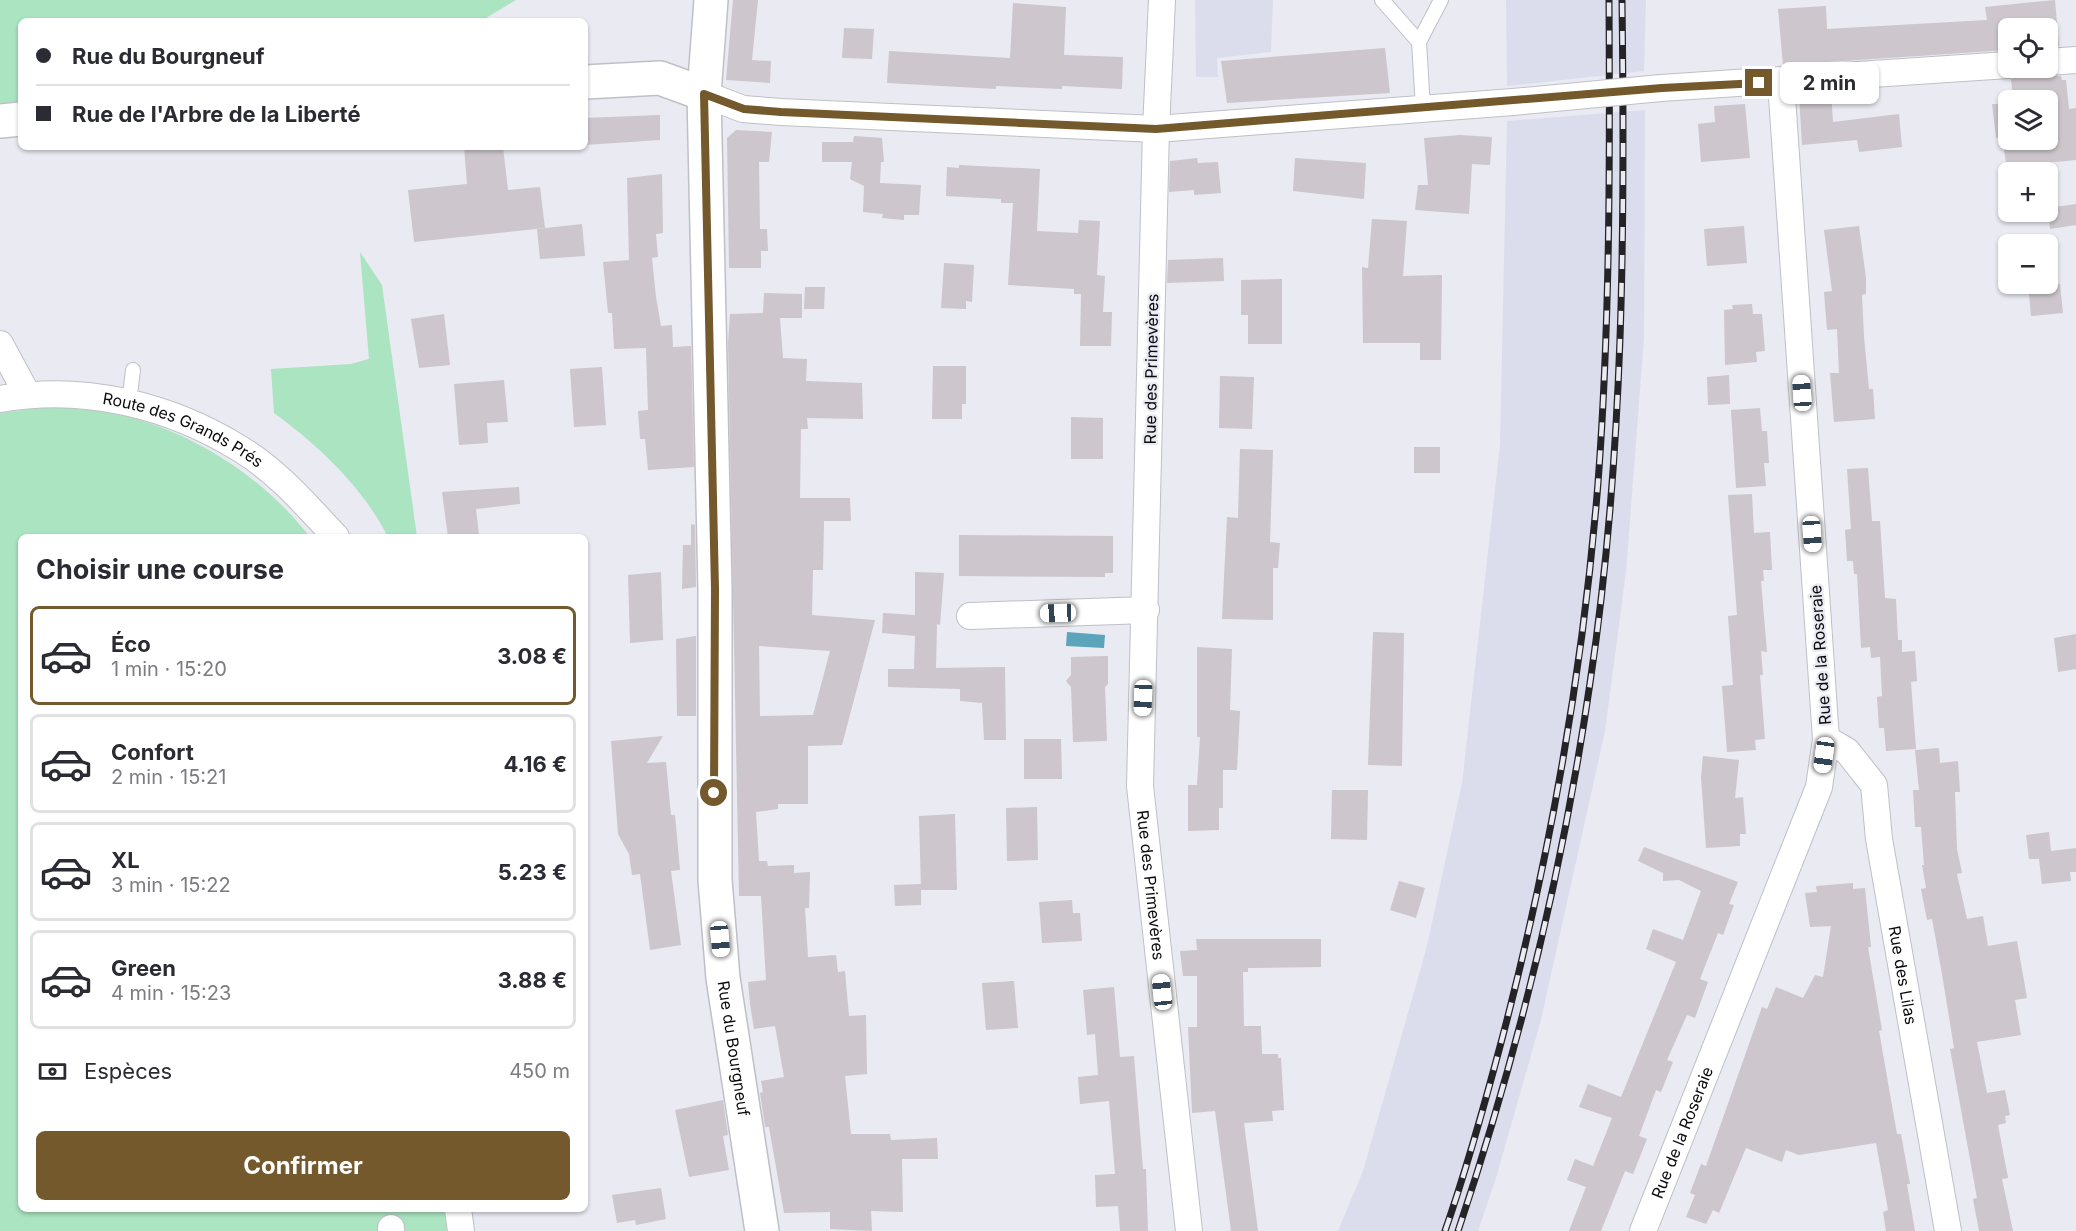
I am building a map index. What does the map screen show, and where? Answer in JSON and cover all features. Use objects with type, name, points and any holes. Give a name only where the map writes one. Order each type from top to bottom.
[{"type":"main road","name":"Rue du Bourgneuf","points":[[711,0],[704,94],[715,589],[715,880],[723,978],[762,1231]]},
{"type":"main road","points":[[588,82],[660,78],[704,94]]},
{"type":"main road","points":[[0,121],[18,119]]},
{"type":"street","name":"Rue des Primevères","points":[[1162,0],[1156,129],[1140,786],[1189,1231]]},
{"type":"street","points":[[2058,61],[2076,60]]},
{"type":"street","points":[[704,94],[744,109],[781,112],[1156,129],[1662,88],[1781,82],[1998,66]]},
{"type":"street","name":"Rue de la Roseraie","points":[[1643,1231],[1819,788],[1826,739],[1781,82]]},
{"type":"street","points":[[0,344],[27,394]]},
{"type":"street","name":"Route des Grands Prés","points":[[0,399],[27,394],[101,397],[151,407],[194,424],[243,451],[295,493],[333,534]]},
{"type":"street","points":[[970,616],[1146,610]]},
{"type":"street","name":"Rue des Lilas","points":[[1826,739],[1847,751],[1874,785],[1879,839],[1948,1231]]},
{"type":"street","points":[[458,1212],[461,1231]]},
{"type":"lane","points":[[1382,0],[1419,42]]},
{"type":"lane","points":[[1424,108],[1419,42],[1441,0]]},
{"type":"lane","points":[[129,403],[133,370]]},
{"type":"shaded area","points":[[1195,0],[1273,0],[1271,52],[1217,58],[1218,77],[1196,77]]},
{"type":"shaded area","points":[[1506,0],[1646,0],[1644,71],[1507,86]]},
{"type":"shaded area","points":[[1645,110],[1644,338],[1626,572],[1605,731],[1541,1020],[1496,1178],[1478,1231],[1338,1231],[1363,1171],[1427,946],[1462,783],[1500,445],[1507,121]]},
{"type":"green space","points":[[0,0],[516,0],[486,18],[18,18],[18,107],[0,108]]},
{"type":"green space","points":[[360,252],[382,285],[417,534],[386,534],[366,501],[338,468],[274,413],[271,369],[351,364],[369,359]]},
{"type":"green space","points":[[54,406],[89,409],[110,412],[167,430],[195,442],[246,474],[291,514],[308,534],[18,534],[18,1212],[444,1212],[447,1231],[0,1231],[0,413]]},
{"type":"water","points":[[1067,632],[1105,635],[1104,648],[1066,646]]},
{"type":"building","points":[[733,0],[758,0],[752,60],[771,61],[770,83],[726,80]]},
{"type":"building","points":[[2055,0],[2057,18],[1998,18],[1998,51],[1783,65],[1778,9],[1826,6],[1827,29],[1987,20],[1985,7]]},
{"type":"building","points":[[1013,3],[1066,7],[1064,55],[1123,57],[1122,89],[996,86],[996,89],[887,83],[889,51],[1010,58]]},
{"type":"building","points":[[844,28],[874,29],[872,59],[842,58]]},
{"type":"building","points":[[1385,48],[1390,93],[1227,103],[1221,61]]},
{"type":"building","points":[[2061,76],[2062,80],[2066,80],[2069,109],[2076,108],[2076,160],[2006,162],[2004,150],[2058,150],[2058,90],[2012,90],[2011,79],[2058,78]]},
{"type":"building","points":[[1831,92],[1833,122],[1899,114],[1902,147],[1859,152],[1857,140],[1802,145],[1799,94]]},
{"type":"building","points":[[1745,104],[1750,158],[1701,162],[1698,124],[1715,122],[1714,106]]},
{"type":"building","points":[[1992,104],[1998,104],[1998,138],[1996,138]]},
{"type":"building","points":[[660,115],[660,140],[588,145],[588,118]]},
{"type":"building","points":[[736,130],[772,132],[769,162],[759,162],[760,229],[767,229],[768,251],[761,251],[761,268],[729,268],[727,138]]},
{"type":"building","points":[[1460,135],[1492,137],[1490,165],[1472,164],[1469,214],[1415,210],[1418,185],[1428,185],[1424,138]]},
{"type":"building","points":[[854,136],[882,138],[884,162],[881,162],[880,183],[921,185],[919,215],[904,215],[904,220],[882,218],[883,214],[863,212],[864,186],[850,179],[852,162],[822,162],[822,142],[853,142]]},
{"type":"building","points":[[464,150],[503,150],[508,190],[540,187],[545,228],[414,242],[408,190],[467,184]]},
{"type":"building","points":[[1197,158],[1198,163],[1218,162],[1221,193],[1194,195],[1194,190],[1169,192],[1170,161]]},
{"type":"building","points":[[1295,158],[1366,163],[1364,199],[1293,191]]},
{"type":"building","points":[[959,165],[1040,169],[1037,231],[1078,233],[1079,220],[1100,221],[1097,275],[1105,276],[1103,312],[1112,312],[1111,346],[1080,346],[1081,294],[1074,294],[1074,289],[1008,285],[1013,203],[1001,203],[1001,199],[946,196],[947,167],[959,168]]},
{"type":"building","points":[[662,174],[663,233],[656,234],[658,257],[652,258],[656,297],[661,326],[672,325],[673,347],[691,346],[694,467],[648,470],[645,439],[640,439],[638,411],[648,410],[646,348],[614,349],[612,313],[608,313],[603,262],[629,260],[627,178]]},
{"type":"building","points":[[2076,204],[2076,225],[2050,229],[2049,222],[2058,222],[2058,207]]},
{"type":"building","points":[[1372,219],[1407,221],[1403,276],[1442,275],[1441,360],[1420,360],[1420,343],[1363,343],[1362,267],[1368,268]]},
{"type":"building","points":[[582,224],[585,256],[540,259],[537,229]]},
{"type":"building","points":[[1744,226],[1747,263],[1707,266],[1704,229]]},
{"type":"building","points":[[1859,226],[1866,278],[1866,294],[1862,295],[1864,337],[1869,389],[1873,389],[1875,419],[1834,422],[1830,373],[1839,373],[1837,329],[1827,330],[1824,292],[1832,291],[1824,230]]},
{"type":"building","points":[[1223,258],[1224,281],[1167,283],[1168,260]]},
{"type":"building","points":[[944,263],[974,265],[972,302],[966,301],[966,309],[941,308]]},
{"type":"building","points":[[1282,279],[1282,344],[1248,344],[1248,315],[1241,315],[1241,280]]},
{"type":"building","points":[[2058,284],[2060,284],[2063,313],[2031,316],[2029,294],[2058,294]]},
{"type":"building","points":[[805,287],[825,287],[824,309],[804,309]]},
{"type":"building","points":[[764,293],[802,294],[802,318],[780,318],[783,358],[807,359],[806,381],[862,383],[863,419],[807,418],[808,429],[801,429],[800,498],[850,498],[851,521],[824,521],[823,570],[813,570],[812,615],[875,620],[842,745],[808,746],[808,804],[778,804],[778,809],[756,812],[759,861],[767,861],[768,866],[794,865],[794,873],[810,872],[809,908],[805,908],[808,957],[836,955],[838,972],[845,971],[849,1016],[866,1015],[867,1074],[845,1076],[851,1134],[890,1134],[891,1140],[937,1138],[938,1159],[902,1159],[903,1212],[871,1211],[872,1231],[830,1229],[830,1212],[784,1213],[769,1127],[765,1127],[760,1093],[763,1092],[761,1081],[784,1077],[775,1026],[754,1029],[750,1004],[748,982],[766,980],[761,896],[739,896],[728,343],[730,314],[763,313]],"holes":[[[759,646],[830,651],[813,715],[760,716]]]},
{"type":"building","points":[[1752,304],[1753,314],[1762,314],[1765,351],[1756,352],[1757,362],[1725,365],[1724,310],[1733,309],[1732,305]]},
{"type":"building","points":[[444,314],[450,365],[419,368],[411,319]]},
{"type":"building","points":[[933,366],[966,366],[966,404],[962,404],[962,419],[932,419]]},
{"type":"building","points":[[602,367],[606,425],[574,427],[570,369]]},
{"type":"building","points":[[1729,375],[1730,404],[1708,405],[1707,377]]},
{"type":"building","points":[[1220,376],[1254,377],[1252,429],[1219,428]]},
{"type":"building","points":[[504,380],[508,422],[487,423],[488,443],[459,445],[454,384]]},
{"type":"building","points":[[1760,408],[1762,431],[1767,431],[1769,463],[1764,463],[1766,486],[1736,488],[1731,410]]},
{"type":"building","points":[[1071,417],[1103,418],[1103,459],[1071,459]]},
{"type":"building","points":[[1414,447],[1440,447],[1440,473],[1414,473]]},
{"type":"building","points":[[1240,449],[1273,450],[1270,542],[1280,543],[1278,568],[1273,568],[1273,620],[1222,619],[1227,517],[1238,518]]},
{"type":"building","points":[[1868,468],[1872,521],[1880,521],[1885,598],[1896,599],[1898,640],[1902,640],[1902,652],[1915,651],[1917,681],[1911,682],[1916,749],[1886,751],[1884,728],[1879,728],[1878,713],[1877,697],[1882,696],[1880,657],[1871,658],[1870,647],[1861,648],[1857,574],[1854,574],[1853,561],[1847,561],[1845,530],[1851,529],[1847,469]]},
{"type":"building","points":[[519,487],[520,504],[476,509],[479,534],[448,534],[442,492]]},
{"type":"building","points":[[1752,494],[1754,533],[1770,532],[1772,570],[1763,570],[1764,581],[1761,581],[1767,652],[1761,651],[1763,675],[1760,675],[1765,739],[1755,740],[1756,750],[1727,752],[1722,686],[1733,685],[1728,616],[1737,615],[1728,495]]},
{"type":"building","points":[[691,524],[695,525],[696,587],[682,589],[683,545],[691,545]]},
{"type":"building","points":[[959,535],[1113,536],[1113,573],[1105,573],[1105,577],[959,576]]},
{"type":"building","points":[[661,572],[663,640],[630,643],[628,575]]},
{"type":"building","points":[[915,572],[944,573],[940,625],[937,624],[936,668],[1005,667],[1006,740],[984,740],[982,703],[960,701],[960,689],[888,687],[888,669],[914,669],[915,636],[882,633],[883,613],[915,615]]},
{"type":"building","points":[[1373,632],[1404,633],[1402,766],[1368,765]]},
{"type":"building","points":[[2076,634],[2076,669],[2058,672],[2054,638]]},
{"type":"building","points":[[696,636],[696,716],[677,716],[676,639]]},
{"type":"building","points":[[1197,647],[1232,649],[1230,710],[1240,711],[1237,770],[1223,770],[1223,808],[1219,808],[1219,830],[1188,831],[1188,785],[1197,785],[1200,737],[1197,737]]},
{"type":"building","points":[[1108,656],[1108,684],[1105,687],[1107,741],[1073,742],[1071,687],[1066,681],[1071,675],[1071,657]]},
{"type":"building","points":[[663,736],[647,763],[666,762],[671,815],[675,815],[680,870],[671,871],[681,945],[650,950],[640,874],[632,875],[629,854],[618,834],[611,741]]},
{"type":"building","points":[[1024,739],[1061,739],[1062,779],[1024,779]]},
{"type":"building","points":[[1939,748],[1940,763],[1958,761],[1960,792],[1955,792],[1957,849],[1962,873],[1957,874],[1967,919],[1983,916],[1988,946],[2017,941],[2027,998],[2015,1000],[2021,1035],[1977,1042],[1987,1093],[2005,1090],[2010,1115],[2005,1116],[2006,1123],[1998,1125],[2008,1178],[2002,1179],[2013,1231],[1979,1231],[1973,1199],[1977,1198],[1950,1049],[1954,1048],[1942,974],[1932,919],[1927,920],[1921,889],[1926,888],[1922,865],[1924,865],[1921,827],[1915,827],[1913,790],[1919,790],[1915,750]]},
{"type":"building","points":[[1703,756],[1739,760],[1735,798],[1743,797],[1746,834],[1740,834],[1740,846],[1706,848],[1701,777]]},
{"type":"building","points":[[1332,790],[1368,790],[1367,840],[1331,839]]},
{"type":"building","points":[[1037,807],[1038,860],[1007,861],[1006,808]]},
{"type":"building","points":[[955,814],[957,890],[921,890],[919,816]]},
{"type":"building","points":[[2049,832],[2051,851],[2076,848],[2076,872],[2070,872],[2071,881],[2042,884],[2039,859],[2029,859],[2026,835]]},
{"type":"building","points":[[1644,847],[1738,882],[1729,904],[1734,905],[1723,935],[1718,933],[1700,979],[1708,982],[1695,1018],[1687,1015],[1667,1060],[1673,1062],[1661,1092],[1656,1090],[1639,1136],[1647,1139],[1633,1174],[1625,1171],[1601,1231],[1569,1231],[1586,1187],[1567,1180],[1575,1159],[1593,1166],[1612,1118],[1579,1107],[1588,1084],[1621,1097],[1676,962],[1646,949],[1653,929],[1683,940],[1701,891],[1679,880],[1663,881],[1663,873],[1638,861]]},
{"type":"building","points":[[1399,881],[1425,888],[1416,918],[1390,910]]},
{"type":"building","points":[[1853,883],[1853,889],[1865,888],[1871,947],[1868,947],[1882,1030],[1879,1031],[1897,1134],[1901,1134],[1910,1184],[1907,1184],[1915,1231],[1886,1231],[1883,1212],[1888,1210],[1876,1143],[1799,1155],[1786,1150],[1782,1162],[1746,1148],[1719,1213],[1713,1210],[1706,1224],[1686,1217],[1695,1195],[1690,1193],[1701,1164],[1706,1166],[1762,1007],[1767,1009],[1776,987],[1803,998],[1815,975],[1823,977],[1831,926],[1810,927],[1805,893],[1817,892],[1816,886]]},
{"type":"building","points":[[921,884],[921,905],[895,906],[894,885]]},
{"type":"building","points":[[1072,900],[1073,913],[1080,913],[1082,941],[1042,943],[1039,902]]},
{"type":"building","points":[[1196,939],[1321,939],[1321,967],[1248,968],[1248,972],[1243,972],[1244,1026],[1261,1026],[1262,1054],[1278,1054],[1278,1058],[1281,1058],[1284,1110],[1272,1111],[1273,1121],[1244,1123],[1258,1231],[1231,1231],[1215,1111],[1192,1113],[1188,1027],[1197,1027],[1197,976],[1183,976],[1180,951],[1197,950]]},
{"type":"building","points":[[1014,981],[1018,1028],[986,1030],[982,983]]},
{"type":"building","points":[[1114,987],[1120,1057],[1134,1056],[1143,1169],[1146,1169],[1148,1231],[1120,1231],[1118,1206],[1096,1207],[1095,1175],[1115,1174],[1109,1101],[1080,1104],[1078,1077],[1098,1075],[1095,1034],[1087,1035],[1083,990]]},
{"type":"building","points":[[723,1100],[728,1135],[723,1136],[729,1170],[689,1177],[675,1110]]},
{"type":"building","points":[[661,1188],[666,1219],[636,1225],[635,1220],[617,1223],[612,1195]]},
{"type":"railway","points":[[1445,1231],[1489,1087],[1519,970],[1550,832],[1574,693],[1592,553],[1602,423],[1607,302],[1609,0]]},
{"type":"railway","points":[[1458,1231],[1500,1096],[1536,960],[1566,822],[1590,683],[1610,513],[1620,342],[1623,171],[1622,0]]},
{"type":"route","points":[[714,793],[715,589],[704,94],[744,109],[781,112],[1156,129],[1513,102],[1662,88],[1759,83]]}]
